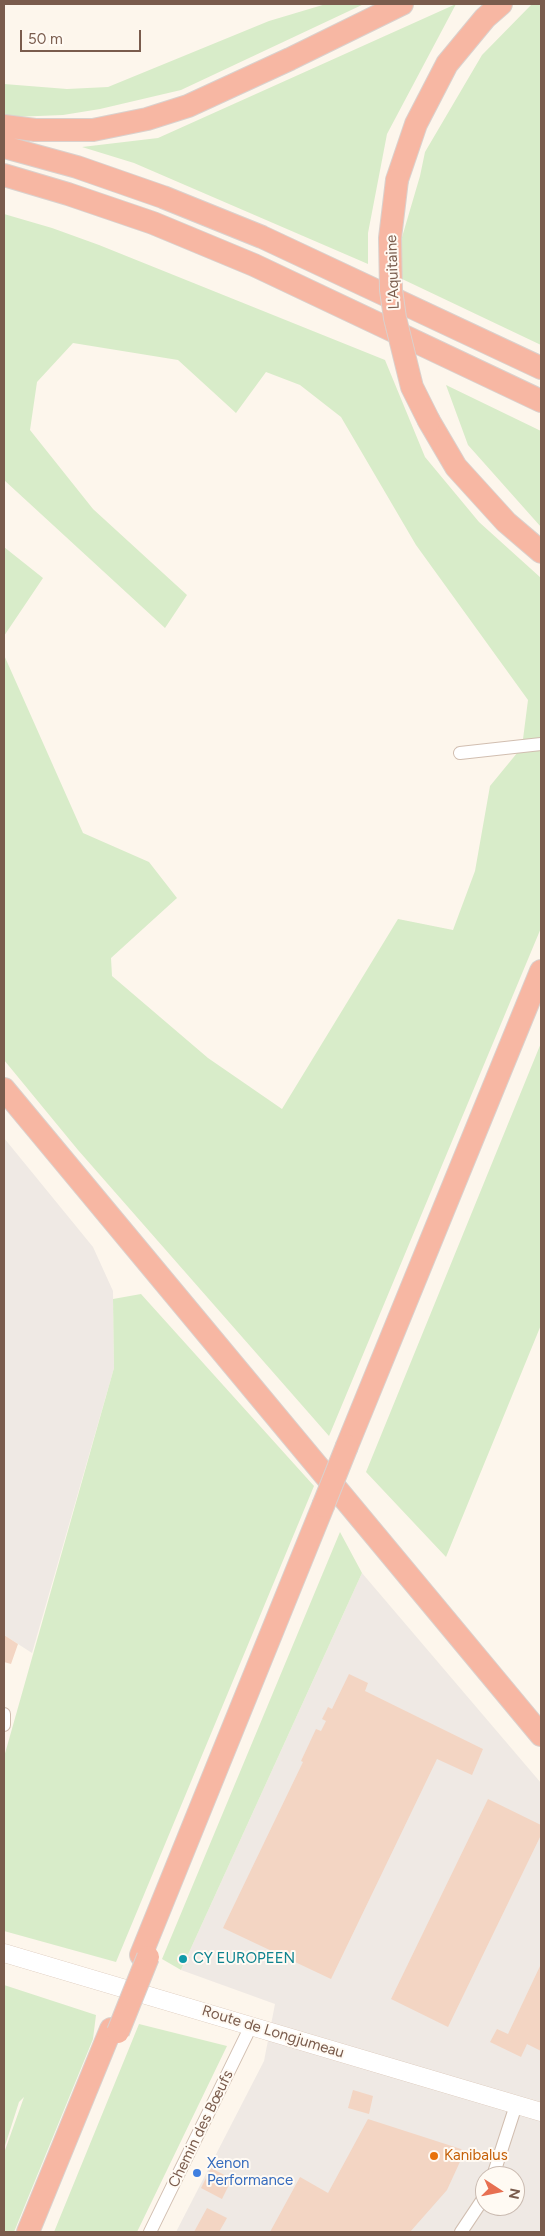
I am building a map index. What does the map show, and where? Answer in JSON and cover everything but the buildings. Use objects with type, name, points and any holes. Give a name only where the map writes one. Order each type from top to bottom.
[{"type":"highway","points":[[4,126],[35,130],[93,130],[155,116],[205,98],[402,4]]},
{"type":"highway","name":"L'Aquitaine","points":[[501,4],[485,18],[447,64],[416,124],[397,180],[390,238],[391,290],[395,318],[412,387],[429,421],[461,474],[506,522],[541,552]]},
{"type":"highway","points":[[4,147],[94,173],[164,197],[262,237],[541,368]]},
{"type":"highway","points":[[4,175],[68,194],[152,223],[254,264],[541,401]]},
{"type":"highway","points":[[36,2232],[114,2030],[350,1450],[541,971]]},
{"type":"highway","points":[[350,1450],[541,990]]},
{"type":"highway","points":[[4,1089],[354,1513],[541,1735]]},
{"type":"highway","points":[[28,2232],[114,2030]]},
{"type":"street","points":[[460,754],[541,744]]},
{"type":"street","points":[[4,1714],[4,1726]]},
{"type":"street","name":"Route de Longjumeau","points":[[4,1953],[541,2112]]},
{"type":"street","name":"Chemin des Bœufs","points":[[150,2232],[251,2026]]},
{"type":"street","points":[[496,2166],[516,2105]]},
{"type":"street","points":[[461,2232],[475,2211]]},
{"type":"shaded area","points":[[4,1138],[93,1247],[113,1291],[114,1368],[32,1653],[4,1635]]},
{"type":"shaded area","points":[[362,1573],[541,1783],[541,2232],[176,2232],[264,2061],[275,2004],[181,1970]]},
{"type":"green space","points":[[326,4],[364,4],[181,90],[100,109],[63,115],[4,116],[4,84],[67,89],[108,87],[269,21]]},
{"type":"green space","points":[[456,4],[387,134],[368,233],[368,264],[134,163],[82,147],[158,138]]},
{"type":"green space","points":[[532,4],[541,4],[541,345],[400,278],[400,244],[425,152],[482,55]]},
{"type":"green space","points":[[4,214],[52,228],[99,245],[385,360],[425,457],[479,522],[541,578],[541,928],[329,1436],[78,1150],[4,1060],[4,655],[83,833],[149,862],[177,898],[111,958],[112,976],[208,1058],[282,1109],[398,919],[453,930],[475,871],[490,786],[522,747],[528,700],[416,545],[341,417],[300,385],[266,372],[236,413],[178,360],[73,343],[37,382],[30,430],[93,509],[187,595],[165,628],[4,480]]},
{"type":"green space","points":[[446,385],[541,431],[541,527],[468,445]]},
{"type":"green space","points":[[4,547],[43,578],[4,636]]},
{"type":"green space","points":[[541,1043],[541,1325],[446,1557],[366,1472]]},
{"type":"green space","points":[[141,1294],[314,1486],[116,1962],[4,1931],[4,1757],[114,1368],[113,1299]]},
{"type":"green space","points":[[340,1532],[362,1573],[181,1970],[162,1959]]},
{"type":"green space","points":[[4,1985],[96,2015],[93,2039],[14,2232],[4,2232],[4,2153],[24,2097],[19,2102],[4,2149]]},
{"type":"green space","points":[[139,2024],[227,2046],[137,2232],[54,2232]]},
{"type":"place","name":"CY EUROPEEN","points":[[183,1959]]},
{"type":"place","name":"Kanibalus","points":[[434,2156]]},
{"type":"place","name":"Xenon Performance","points":[[197,2173]]}]
